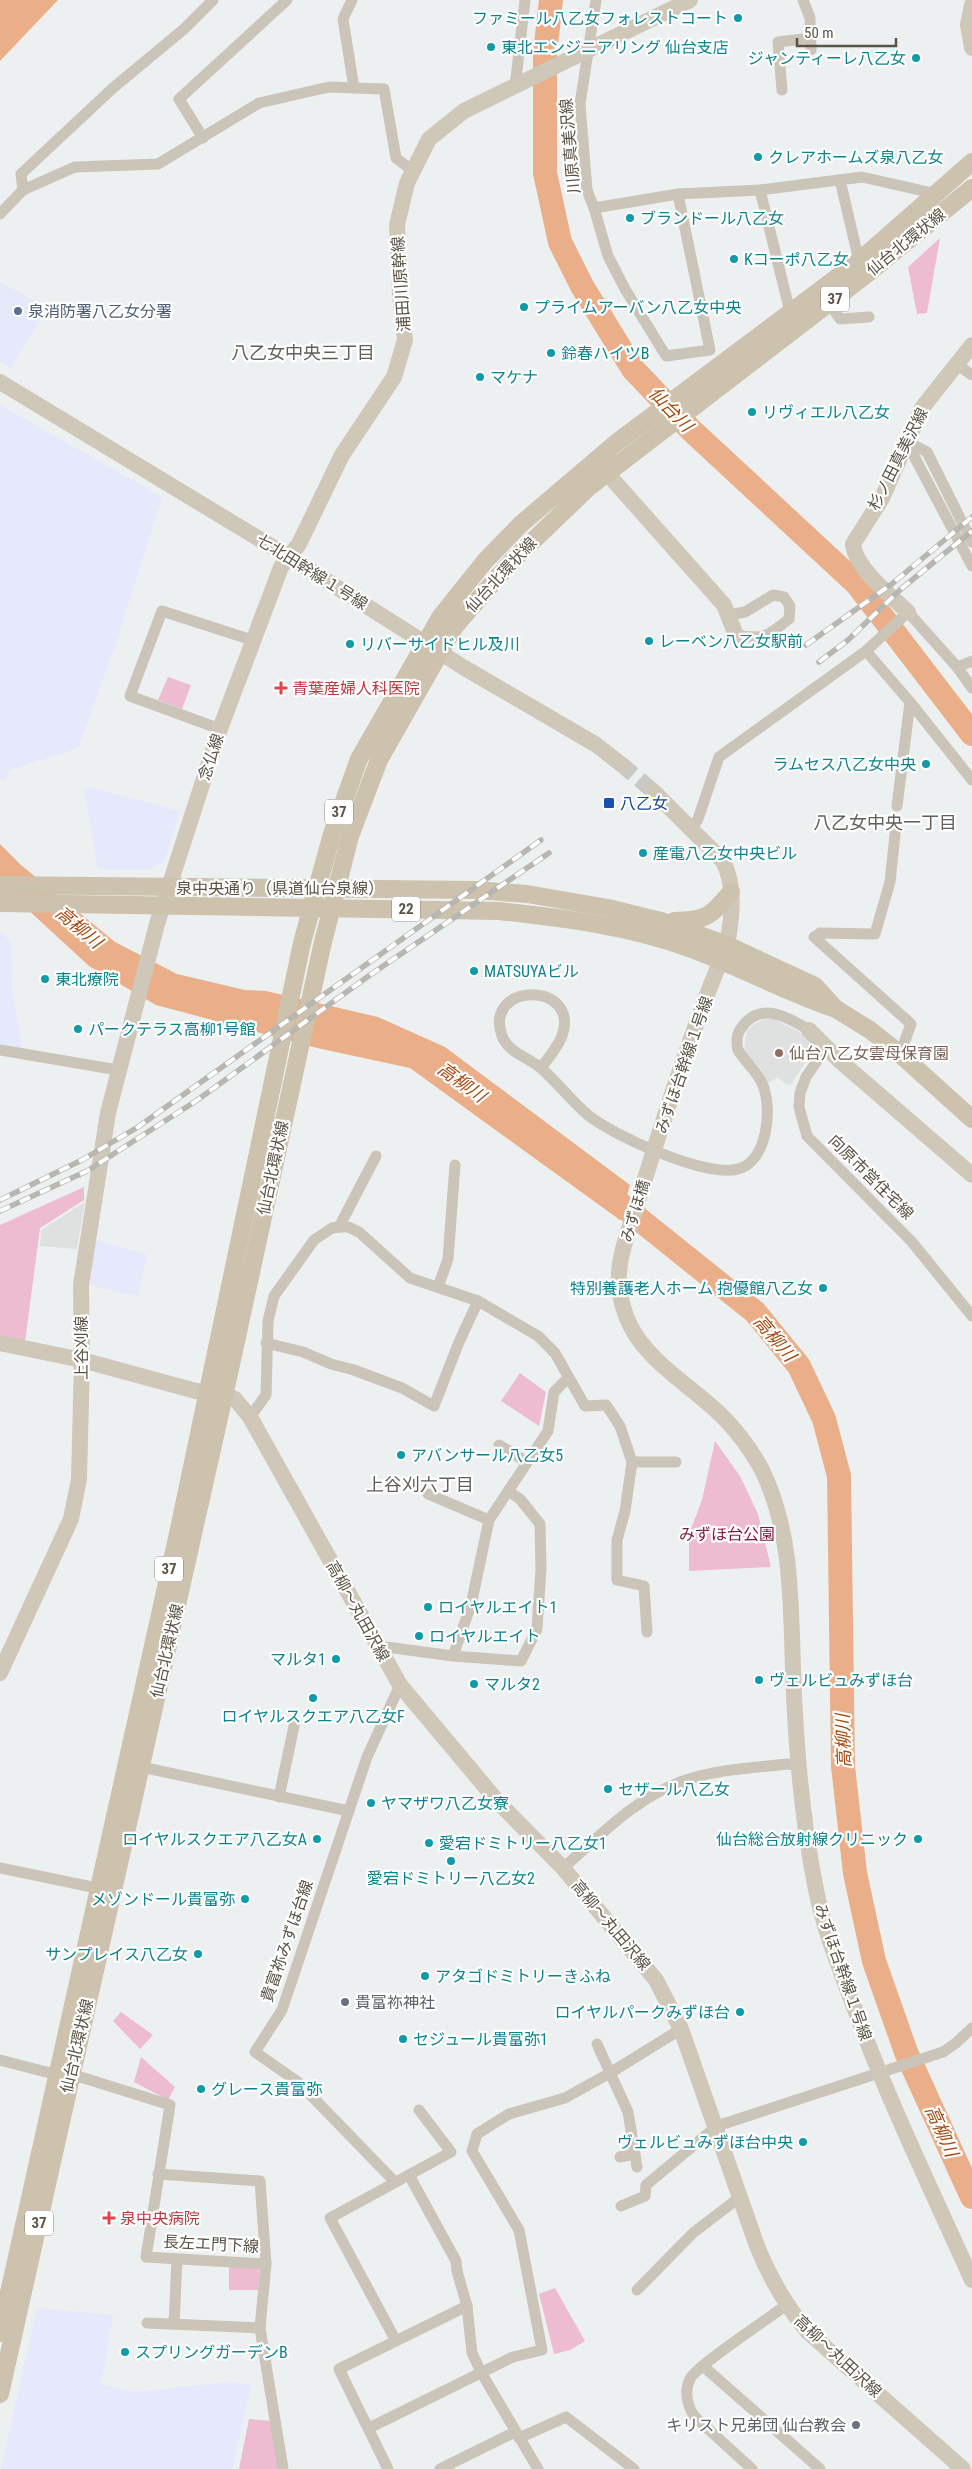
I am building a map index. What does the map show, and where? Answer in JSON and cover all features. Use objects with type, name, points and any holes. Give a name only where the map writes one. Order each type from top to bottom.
[{"type":"main road","name":"仙台北環状線","points":[[0,2332],[141,1767],[291,995],[316,888],[342,804],[359,759],[433,648],[456,626],[487,588],[549,524],[589,487],[664,429],[688,399],[793,312],[859,261],[972,162]]},
{"type":"main road","name":"仙台北環状線","points":[[0,2394],[32,2255],[97,1888],[215,1393],[299,1053],[331,908],[350,836],[379,760],[433,648],[441,616],[485,561],[521,524],[595,459],[650,417],[688,399],[829,303],[971,192]]},
{"type":"main road","name":"泉中央通り（県道仙台泉線）","points":[[0,885],[476,890],[527,894],[608,908],[661,921],[724,952]]},
{"type":"main road","points":[[661,921],[704,918],[712,914],[731,892]]},
{"type":"main road","name":"泉中央通り（県道仙台泉線）","points":[[1,903],[499,911],[569,918],[618,927],[724,952]]},
{"type":"main road","name":"22","points":[[724,952],[815,986],[836,1008],[870,1030],[900,1054],[972,1119]]},
{"type":"street","points":[[23,190],[21,174],[112,88],[184,29],[213,0]]},
{"type":"street","points":[[203,138],[179,99],[287,0]]},
{"type":"street","points":[[352,0],[343,19],[354,88]]},
{"type":"street","points":[[517,86],[525,0]]},
{"type":"street","name":"川原真美沢線","points":[[596,0],[583,53],[580,104],[587,190],[608,256],[625,289],[666,356],[710,350],[678,194]]},
{"type":"street","points":[[583,53],[674,4],[690,0]]},
{"type":"street","points":[[803,0],[810,18],[811,50]]},
{"type":"street","points":[[972,5],[968,25],[972,48]]},
{"type":"street","points":[[782,90],[778,42],[811,38]]},
{"type":"street","name":"浦田川原幹線","points":[[285,562],[299,544],[342,455],[394,377],[405,340],[400,295],[397,225],[407,183],[429,139],[464,111],[583,53]]},
{"type":"street","points":[[0,214],[23,190],[75,167],[158,164],[259,103],[330,87],[384,89],[396,158],[413,171]]},
{"type":"street","points":[[594,208],[678,194],[760,190],[862,177],[937,194]]},
{"type":"street","points":[[840,180],[859,261]]},
{"type":"street","points":[[760,190],[788,304],[793,312]]},
{"type":"street","points":[[829,303],[840,320],[869,317]]},
{"type":"street","name":"杉ノ田真美沢線","points":[[904,616],[860,563],[853,552],[853,544],[882,498],[922,408],[972,345]]},
{"type":"street","points":[[956,364],[972,375]]},
{"type":"street","name":"七北田幹線１号線","points":[[0,382],[285,562],[595,744],[621,764]]},
{"type":"street","points":[[906,441],[927,452],[967,515],[972,542]]},
{"type":"street","points":[[906,441],[966,550],[972,566]]},
{"type":"street","points":[[595,459],[724,605],[736,635],[758,638],[767,636],[789,619],[790,606],[784,597],[773,594],[745,612],[729,615]]},
{"type":"street","name":"念仏線","points":[[135,1012],[168,887],[220,729],[252,640],[285,562]]},
{"type":"street","points":[[220,729],[130,696],[162,611],[252,640]]},
{"type":"street","points":[[692,828],[698,819],[719,757],[869,648],[904,616],[957,667],[972,688]]},
{"type":"street","points":[[869,648],[972,780]]},
{"type":"street","points":[[957,667],[972,661]]},
{"type":"street","points":[[897,806],[910,702]]},
{"type":"street","points":[[653,791],[723,861],[729,872],[731,921],[724,952]]},
{"type":"street","points":[[896,825],[890,882],[875,934],[820,933],[814,938],[911,1024],[900,1054]]},
{"type":"street","name":"みずほ台幹線１号線","points":[[648,1170],[724,952]]},
{"type":"street","points":[[541,1068],[559,1042],[564,1021],[558,1006],[552,1000],[544,995],[526,994],[513,1000],[504,1010],[501,1017],[501,1033],[508,1047],[541,1068],[586,1114],[604,1127],[655,1150],[722,1171],[742,1168],[753,1161],[763,1147],[767,1100],[763,1085],[738,1050],[739,1030],[746,1021],[764,1012],[778,1014],[809,1030],[826,1048],[972,1175]]},
{"type":"street","name":"上谷刈線","points":[[0,1673],[71,1519],[79,1480],[82,1360],[81,1285],[108,1112],[135,1012]]},
{"type":"street","name":"向原市営住宅線","points":[[826,1048],[806,1077],[800,1093],[801,1122],[807,1136],[912,1242],[972,1316]]},
{"type":"street","points":[[0,1050],[118,1070]]},
{"type":"street","points":[[339,1227],[376,1156]]},
{"type":"street","points":[[438,1287],[448,1259],[455,1165]]},
{"type":"street","name":"みずほ橋","points":[[623,1253],[648,1170]]},
{"type":"street","points":[[250,1417],[266,1395],[266,1343],[268,1321],[274,1296],[314,1240],[332,1228],[348,1227],[359,1232],[410,1278],[478,1301],[538,1336],[555,1354],[585,1406],[606,1405],[620,1426],[632,1462],[625,1511],[617,1540],[617,1580],[644,1586],[647,1632]]},
{"type":"street","name":"みずほ台幹線１号線","points":[[623,1253],[618,1279],[622,1304],[638,1339],[661,1366],[723,1416],[760,1467],[774,1502],[786,1542],[797,1765],[817,1894],[833,1951],[886,2071],[972,2280]]},
{"type":"street","points":[[266,1343],[303,1352],[331,1364],[354,1370],[402,1388],[434,1406],[478,1301]]},
{"type":"street","points":[[0,1343],[82,1360],[196,1391],[215,1393]]},
{"type":"street","points":[[453,1656],[471,1605],[489,1520],[548,1431],[554,1392],[568,1378]]},
{"type":"street","name":"高柳～丸田沢線","points":[[215,1393],[234,1399],[250,1417],[400,1685],[498,1802],[563,1868],[656,1980],[681,2029],[771,2281],[786,2306],[808,2332],[963,2469]]},
{"type":"street","points":[[499,1445],[527,1462]]},
{"type":"street","points":[[632,1462],[676,1462]]},
{"type":"street","points":[[379,1646],[453,1656],[521,1661],[537,1629],[541,1569],[540,1524],[520,1499],[508,1491]]},
{"type":"street","points":[[428,1494],[489,1520]]},
{"type":"street","name":"貴富祢みずほ台線","points":[[396,2182],[298,2082],[255,2052],[282,2010],[367,1757],[400,1685]]},
{"type":"street","points":[[279,1797],[294,1726]]},
{"type":"street","points":[[563,1868],[637,1805],[663,1789],[686,1780],[716,1773],[787,1764],[797,1765]]},
{"type":"street","points":[[141,1767],[349,1811]]},
{"type":"street","points":[[0,1868],[97,1888]]},
{"type":"street","points":[[621,2206],[645,2196],[646,2185],[716,2126],[942,2052],[956,2043],[972,2028]]},
{"type":"street","points":[[369,2428],[514,2358],[542,2350],[519,2230],[472,2151],[476,2134],[509,2114],[565,2098],[610,2073],[681,2029]]},
{"type":"street","points":[[597,2044],[628,2112],[637,2167]]},
{"type":"street","points":[[0,2060],[63,2074]]},
{"type":"street","name":"長左エ門下線","points":[[63,2074],[170,2104],[158,2174],[146,2257],[266,2264],[260,2181],[158,2174]]},
{"type":"street","points":[[396,2341],[330,2218],[451,2152],[419,2110]]},
{"type":"street","points":[[620,2156],[635,2154]]},
{"type":"street","points":[[409,2175],[456,2261],[457,2272],[467,2306],[472,2353],[482,2374],[538,2469]]},
{"type":"street","points":[[637,2290],[693,2233],[740,2197]]},
{"type":"street","points":[[174,2324],[177,2259]]},
{"type":"street","points":[[266,2264],[260,2328],[284,2469]]},
{"type":"street","points":[[388,2469],[339,2369],[467,2306]]},
{"type":"street","points":[[752,2469],[694,2416],[689,2408],[687,2393],[690,2378],[703,2366],[786,2306]]},
{"type":"street","points":[[147,2323],[260,2328]]},
{"type":"street","points":[[703,2366],[820,2469]]},
{"type":"street","points":[[440,2469],[517,2435],[566,2417],[634,2469]]},
{"type":"shaded area","points":[[0,282],[38,303],[41,318],[11,368],[0,362]]},
{"type":"shaded area","points":[[0,405],[162,497],[115,646],[78,748],[8,771],[5,781],[0,778]]},
{"type":"shaded area","points":[[89,787],[180,811],[164,862],[148,870],[98,869],[84,790]]},
{"type":"shaded area","points":[[0,932],[11,942],[12,989],[22,1049],[0,1045]]},
{"type":"shaded area","name":"仙台八乙女雲母保育園","points":[[766,1019],[774,1019],[799,1032],[811,1041],[813,1051],[790,1086],[777,1078],[768,1083],[761,1069],[747,1054],[744,1046],[747,1031],[756,1023]]},
{"type":"shaded area","points":[[85,1202],[77,1249],[40,1246],[41,1230]]},
{"type":"shaded area","points":[[96,1240],[147,1255],[138,1296],[88,1285]]},
{"type":"shaded area","points":[[37,2308],[113,2315],[101,2384],[134,2392],[230,2382],[251,2385],[232,2469],[1,2469]]},
{"type":"green space","points":[[940,238],[927,313],[917,314],[908,267]]},
{"type":"green space","points":[[168,677],[191,685],[182,709],[158,700]]},
{"type":"green space","points":[[84,1187],[84,1200],[40,1228],[25,1342],[0,1337],[0,1225]]},
{"type":"green space","points":[[520,1373],[546,1392],[539,1426],[501,1401]]},
{"type":"green space","name":"みずほ台公園","points":[[715,1441],[740,1476],[758,1514],[771,1567],[689,1571],[689,1534],[702,1500]]},
{"type":"green space","points":[[121,2012],[153,2035],[140,2049],[113,2021]]},
{"type":"green space","points":[[141,2057],[175,2087],[168,2100],[134,2082]]},
{"type":"green space","points":[[229,2264],[260,2266],[258,2290],[229,2290]]},
{"type":"green space","points":[[555,2288],[585,2341],[570,2350],[554,2354],[539,2294]]},
{"type":"green space","points":[[249,2419],[273,2421],[281,2469],[239,2469]]},
{"type":"water","points":[[0,0],[58,0],[0,61]]},
{"type":"water","points":[[545,0],[558,0],[553,58],[537,66]]},
{"type":"water","points":[[0,844],[21,865],[115,942],[177,974],[245,990],[266,991],[378,1017],[445,1047],[630,1185],[620,1220],[410,1068],[317,1048],[156,1005],[89,966],[0,884]]},
{"type":"waterway","name":"仙台川","points":[[551,0],[545,54],[545,173],[560,242],[582,286],[633,369],[691,430],[857,584],[972,734]]},
{"type":"waterway","name":"高柳川","points":[[599,1187],[755,1312],[799,1366],[824,1419],[839,1476],[843,1766],[855,1873],[874,1961],[906,2052],[972,2197]]},
{"type":"tunnel","points":[[621,764],[653,791]]},
{"type":"railway","points":[[806,645],[893,583],[972,517]]},
{"type":"railway","points":[[819,662],[848,640],[901,589],[972,531]]},
{"type":"railway","points":[[0,1200],[82,1160],[138,1127],[541,840]]},
{"type":"railway","points":[[0,1211],[87,1171],[196,1101],[370,975],[549,853]]},
{"type":"place","name":"ファミール八乙女フォレストコート","points":[[738,18]]},
{"type":"place","name":"東北エンジニアリング 仙台支店","points":[[491,47]]},
{"type":"place","name":"ジャンティーレ八乙女","points":[[916,58]]},
{"type":"place","name":"クレアホームズ泉八乙女","points":[[758,157]]},
{"type":"place","name":"ブランドール八乙女","points":[[630,218]]},
{"type":"place","name":"Kコーポ八乙女","points":[[734,259]]},
{"type":"place","name":"プライムアーバン八乙女中央","points":[[524,307]]},
{"type":"place","name":"泉消防署八乙女分署","points":[[18,311]]},
{"type":"place","name":"鈴春ハイツB","points":[[551,353]]},
{"type":"place","name":"マケナ","points":[[480,377]]},
{"type":"place","name":"リヴィエル八乙女","points":[[752,412]]},
{"type":"place","name":"レーベン八乙女駅前","points":[[649,641]]},
{"type":"place","name":"リバーサイドヒル及川","points":[[350,644]]},
{"type":"place","name":"青葉産婦人科医院","points":[[281,688]]},
{"type":"place","name":"ラムセス八乙女中央","points":[[926,764]]},
{"type":"place","name":"八乙女","points":[[609,803]]},
{"type":"place","name":"産電八乙女中央ビル","points":[[643,853]]},
{"type":"place","name":"MATSUYAビル","points":[[474,971]]},
{"type":"place","name":"東北療院","points":[[45,979]]},
{"type":"place","name":"パークテラス高柳1号館","points":[[78,1029]]},
{"type":"place","name":"仙台八乙女雲母保育園","points":[[779,1053]]},
{"type":"place","name":"特別養護老人ホーム 抱優館八乙女","points":[[823,1288]]},
{"type":"place","name":"アバンサール八乙女5","points":[[401,1455]]},
{"type":"place","name":"ロイヤルエイト1","points":[[428,1607]]},
{"type":"place","name":"ロイヤルエイト","points":[[419,1636]]},
{"type":"place","name":"マルタ1","points":[[336,1659]]},
{"type":"place","name":"ヴェルビュみずほ台","points":[[759,1680]]},
{"type":"place","name":"マルタ2","points":[[474,1684]]},
{"type":"place","name":"ロイヤルスクエア八乙女F","points":[[313,1698]]},
{"type":"place","name":"セザール八乙女","points":[[608,1789]]},
{"type":"place","name":"ヤマザワ八乙女寮","points":[[371,1803]]},
{"type":"place","name":"ロイヤルスクエア八乙女A","points":[[317,1839]]},
{"type":"place","name":"仙台総合放射線クリニック","points":[[918,1839]]},
{"type":"place","name":"愛宕ドミトリー八乙女1","points":[[429,1843]]},
{"type":"place","name":"愛宕ドミトリー八乙女2","points":[[451,1861]]},
{"type":"place","name":"メゾンドール貴富弥","points":[[245,1899]]},
{"type":"place","name":"サンプレイス八乙女","points":[[198,1954]]},
{"type":"place","name":"アタゴドミトリーきふね","points":[[425,1976]]},
{"type":"place","name":"貴富祢神社","points":[[345,2002]]},
{"type":"place","name":"ロイヤルパークみずほ台","points":[[740,2012]]},
{"type":"place","name":"セジュール貴富弥1","points":[[403,2039]]},
{"type":"place","name":"グレース貴富弥","points":[[201,2089]]},
{"type":"place","name":"ヴェルビュみずほ台中央","points":[[803,2142]]},
{"type":"place","name":"泉中央病院","points":[[109,2218]]},
{"type":"place","name":"スプリングガーデンB","points":[[125,2352]]},
{"type":"place","name":"キリスト兄弟団 仙台教会","points":[[856,2425]]},
{"type":"district","name":"八乙女中央三丁目","points":[[303,352]]},
{"type":"district","name":"八乙女中央一丁目","points":[[885,822]]},
{"type":"district","name":"上谷刈六丁目","points":[[420,1484]]}]
